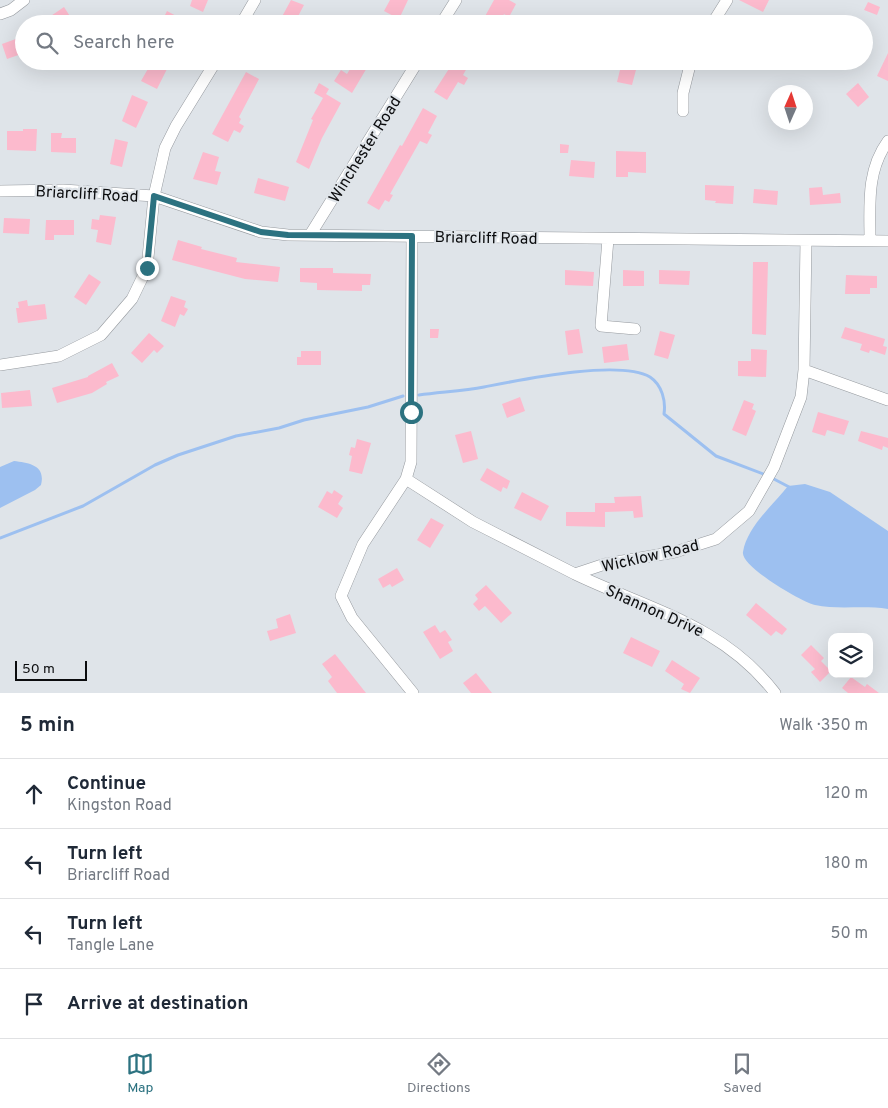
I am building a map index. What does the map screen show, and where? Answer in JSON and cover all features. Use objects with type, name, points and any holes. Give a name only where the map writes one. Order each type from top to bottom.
[{"type":"street","points":[[0,14],[11,10],[24,0]]},
{"type":"street","points":[[246,15],[255,0]]},
{"type":"street","points":[[447,15],[456,0]]},
{"type":"street","points":[[718,15],[727,0]]},
{"type":"street","points":[[0,365],[59,356],[101,335],[132,299],[147,268],[154,196],[165,148],[176,126],[210,70]]},
{"type":"street","name":"Winchester Road","points":[[310,236],[412,70]]},
{"type":"street","points":[[683,111],[683,93],[689,70]]},
{"type":"street","points":[[870,241],[870,184],[878,156],[888,141]]},
{"type":"street","name":"Briarcliff Road","points":[[0,191],[63,190],[154,196],[261,232],[310,236],[888,242]]},
{"type":"street","points":[[412,236],[411,462],[406,479],[363,544],[341,596],[352,618],[412,693]]},
{"type":"street","points":[[608,239],[601,326],[635,329]]},
{"type":"street","name":"Wicklow Road","points":[[575,574],[605,564],[675,552],[716,539],[749,511],[774,467],[801,397],[804,370],[806,241]]},
{"type":"street","points":[[804,370],[888,400]]},
{"type":"street","points":[[406,479],[473,522],[575,574]]},
{"type":"street","name":"Shannon Drive","points":[[575,574],[698,627],[736,652],[774,693]]},
{"type":"water","points":[[14,461],[30,464],[39,469],[42,478],[41,485],[0,508],[0,467]]},
{"type":"water","points":[[805,484],[830,492],[888,531],[888,609],[815,605],[785,591],[773,583],[751,566],[745,558],[743,552],[745,543],[761,517],[788,486]]},
{"type":"building","points":[[192,0],[208,0],[203,12],[190,6]]},
{"type":"building","points":[[291,0],[304,5],[299,15],[283,15]]},
{"type":"building","points":[[390,0],[408,0],[401,15],[392,15],[384,11]]},
{"type":"building","points":[[494,0],[509,0],[516,4],[510,15],[486,15]]},
{"type":"building","points":[[739,0],[769,0],[763,12]]},
{"type":"building","points":[[868,2],[880,7],[877,15],[864,10]]},
{"type":"building","points":[[64,7],[69,15],[52,15]]},
{"type":"building","points":[[167,11],[174,15],[165,15]]},
{"type":"building","points":[[15,39],[15,56],[7,59],[2,44]]},
{"type":"building","points":[[888,53],[888,81],[877,76]]},
{"type":"building","points":[[147,70],[166,70],[157,89],[141,81]]},
{"type":"building","points":[[341,70],[347,74],[349,70],[366,70],[352,93],[334,81]]},
{"type":"building","points":[[448,70],[466,70],[463,75],[468,78],[464,85],[458,82],[447,100],[434,92]]},
{"type":"building","points":[[620,70],[636,70],[632,85],[617,82]]},
{"type":"building","points":[[246,72],[259,79],[239,117],[241,119],[239,123],[244,126],[240,133],[234,130],[228,142],[212,134]]},
{"type":"building","points":[[319,83],[329,89],[326,94],[341,103],[322,138],[309,169],[296,162],[313,120],[311,119],[323,98],[314,93]]},
{"type":"building","points":[[858,83],[869,97],[858,107],[846,94]]},
{"type":"building","points":[[132,95],[148,102],[136,128],[122,121]]},
{"type":"building","points":[[423,108],[437,116],[428,133],[432,135],[427,144],[420,141],[390,194],[393,195],[389,202],[385,200],[379,210],[367,203]]},
{"type":"building","points":[[23,129],[37,129],[36,151],[7,150],[7,131],[23,131]]},
{"type":"building","points":[[51,133],[62,133],[61,138],[76,138],[76,153],[51,152]]},
{"type":"building","points":[[115,139],[128,142],[122,167],[110,164]]},
{"type":"building","points":[[560,144],[569,145],[568,153],[560,153]]},
{"type":"building","points":[[616,151],[646,152],[646,173],[628,172],[628,177],[616,177]]},
{"type":"building","points":[[203,152],[219,157],[215,171],[221,172],[217,185],[193,179]]},
{"type":"building","points":[[571,160],[595,162],[594,178],[569,176]]},
{"type":"building","points":[[258,178],[289,187],[285,201],[254,193]]},
{"type":"building","points":[[705,185],[734,186],[733,204],[715,203],[716,201],[705,200]]},
{"type":"building","points":[[822,187],[823,195],[840,193],[841,203],[810,205],[809,188]]},
{"type":"building","points":[[754,189],[778,191],[777,205],[753,203]]},
{"type":"building","points":[[100,215],[116,217],[111,245],[96,242],[98,230],[91,229],[92,219],[99,220]]},
{"type":"building","points":[[4,218],[30,219],[29,234],[3,233]]},
{"type":"building","points":[[46,220],[74,220],[74,235],[54,235],[54,240],[45,240]]},
{"type":"building","points":[[178,240],[202,247],[201,249],[237,258],[236,262],[280,267],[278,282],[245,279],[172,260]]},
{"type":"building","points":[[753,262],[768,262],[766,335],[752,334]]},
{"type":"building","points":[[300,268],[333,268],[333,273],[371,274],[370,285],[362,285],[362,291],[317,290],[317,283],[300,282]]},
{"type":"building","points":[[565,270],[594,272],[593,286],[565,285]]},
{"type":"building","points":[[623,270],[644,271],[644,286],[623,286]]},
{"type":"building","points":[[659,270],[690,271],[689,285],[659,284]]},
{"type":"building","points":[[89,274],[101,282],[86,305],[74,297]]},
{"type":"building","points":[[846,275],[877,276],[877,288],[870,288],[870,294],[845,294]]},
{"type":"building","points":[[171,296],[186,301],[184,307],[188,309],[184,316],[180,314],[175,327],[161,321]]},
{"type":"building","points":[[27,300],[28,306],[45,304],[47,319],[18,323],[16,308],[19,308],[18,302]]},
{"type":"building","points":[[845,327],[885,339],[883,346],[887,347],[885,355],[870,350],[869,353],[860,350],[862,344],[841,338]]},
{"type":"building","points":[[430,329],[439,329],[438,338],[430,338]]},
{"type":"building","points":[[579,329],[583,353],[568,355],[565,331]]},
{"type":"building","points":[[660,331],[675,335],[668,359],[654,355]]},
{"type":"building","points":[[149,333],[164,346],[157,353],[154,350],[142,363],[131,353]]},
{"type":"building","points":[[627,344],[629,360],[604,363],[602,347]]},
{"type":"building","points":[[751,349],[767,350],[766,377],[738,376],[738,361],[751,361]]},
{"type":"building","points":[[301,351],[321,351],[321,365],[297,365],[297,357],[301,357]]},
{"type":"building","points":[[112,363],[119,376],[106,382],[107,384],[92,393],[57,403],[52,388],[88,377]]},
{"type":"building","points":[[30,390],[32,406],[2,408],[1,393]]},
{"type":"building","points":[[520,397],[525,411],[507,418],[502,404]]},
{"type":"building","points":[[744,400],[754,404],[752,409],[756,411],[746,436],[732,430]]},
{"type":"building","points":[[818,412],[849,421],[844,435],[827,430],[825,436],[812,432]]},
{"type":"building","points":[[471,431],[478,459],[463,463],[455,435]]},
{"type":"building","points":[[861,431],[888,438],[888,448],[883,446],[882,450],[858,441]]},
{"type":"building","points":[[357,439],[371,443],[362,474],[349,471],[352,456],[349,455],[351,447],[355,448]]},
{"type":"building","points":[[487,468],[510,481],[507,489],[503,487],[501,492],[480,480]]},
{"type":"building","points":[[334,490],[343,496],[338,504],[343,508],[337,518],[318,507],[327,491],[332,494]]},
{"type":"building","points":[[522,492],[549,506],[541,521],[514,508]]},
{"type":"building","points":[[641,496],[643,517],[634,518],[633,511],[605,512],[605,527],[566,526],[566,512],[595,512],[595,503],[615,503],[614,497]]},
{"type":"building","points":[[431,518],[444,525],[430,548],[417,540]]},
{"type":"building","points":[[397,568],[404,580],[392,587],[390,584],[383,588],[378,579]]},
{"type":"building","points":[[486,585],[512,613],[501,623],[485,606],[479,611],[473,604],[478,599],[475,595]]},
{"type":"building","points":[[756,603],[787,629],[782,635],[776,631],[771,636],[746,615]]},
{"type":"building","points":[[290,614],[296,633],[270,641],[267,631],[278,628],[276,619]]},
{"type":"building","points":[[435,625],[440,633],[445,630],[452,640],[448,642],[453,651],[440,659],[423,632]]},
{"type":"building","points":[[631,637],[660,651],[652,667],[623,653]]},
{"type":"building","points":[[811,645],[824,658],[821,661],[828,668],[828,674],[820,682],[811,672],[815,669],[801,655]]},
{"type":"building","points":[[335,654],[366,693],[337,693],[328,681],[332,677],[322,664]]},
{"type":"building","points":[[672,660],[700,678],[690,693],[681,689],[684,684],[665,671]]},
{"type":"building","points":[[476,673],[492,693],[471,693],[463,683]]},
{"type":"building","points":[[850,678],[852,678],[865,687],[867,684],[879,693],[848,693],[842,688]]},
{"type":"waterway","points":[[419,395],[593,370],[635,372],[650,377],[658,384],[664,399],[664,414],[716,456],[766,475]]},
{"type":"waterway","points":[[0,538],[83,506],[155,465],[178,455],[236,436],[368,407],[403,396]]},
{"type":"waterway","points":[[772,478],[791,488]]},
{"type":"route","points":[[147,268],[154,196],[261,232],[288,235],[412,236],[411,412]]}]
